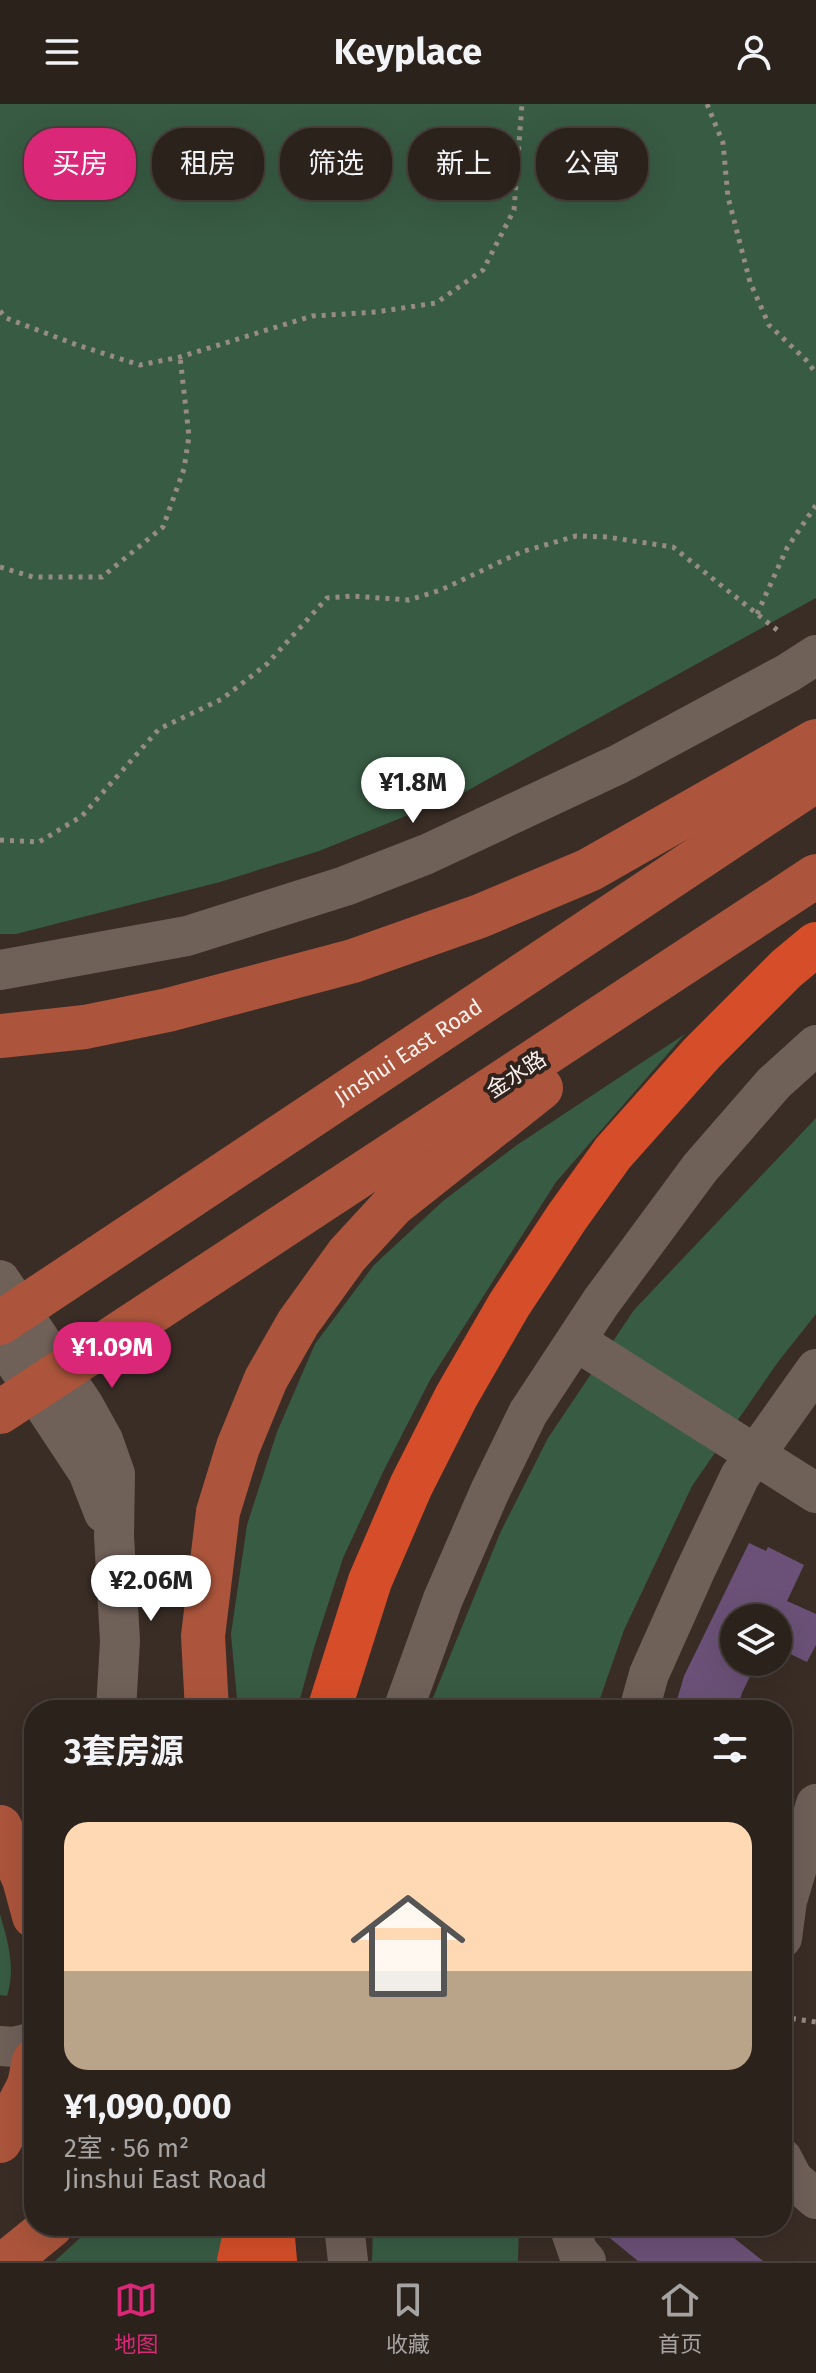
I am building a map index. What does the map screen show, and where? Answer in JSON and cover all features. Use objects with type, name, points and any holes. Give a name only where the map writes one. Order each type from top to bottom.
[{"type":"highway","points":[[332,1700],[370,1581],[411,1486],[456,1397],[509,1305],[613,1153],[702,1053],[786,969],[816,944]]},
{"type":"highway","points":[[239,2261],[245,2236]]},
{"type":"highway","points":[[273,2236],[275,2261]]},
{"type":"main road","points":[[0,1036],[85,1027],[241,992],[353,961],[480,916],[589,870],[816,741]]},
{"type":"main road","name":"Jinshui East Road","points":[[0,1323],[816,780]]},
{"type":"main road","points":[[206,1700],[203,1636],[218,1512],[238,1447],[266,1379],[310,1307],[347,1255],[393,1205],[557,1076],[718,941],[816,876]]},
{"type":"main road","name":"金水路","points":[[0,1412],[718,941]]},
{"type":"main road","points":[[0,1827],[24,1886]]},
{"type":"main road","points":[[0,2141],[24,2095]]},
{"type":"main road","points":[[8,2261],[39,2236]]},
{"type":"street","points":[[0,970],[187,936],[359,881],[427,854],[619,764],[814,656]]},
{"type":"street","points":[[407,1700],[443,1599],[528,1413],[601,1302],[700,1168],[774,1083],[816,1045]]},
{"type":"street","points":[[0,1280],[83,1404],[103,1440],[115,1474],[114,1536],[120,1641],[117,1700]]},
{"type":"street","points":[[0,1339],[88,1472],[114,1536]]},
{"type":"street","points":[[576,1341],[816,1493]]},
{"type":"street","points":[[642,1700],[649,1674],[740,1476],[816,1369]]},
{"type":"street","points":[[792,1884],[816,1804]]},
{"type":"street","points":[[0,2046],[24,2044]]},
{"type":"street","points":[[792,2177],[816,2199]]},
{"type":"street","points":[[345,2236],[348,2261]]},
{"type":"street","points":[[572,2236],[578,2252],[586,2261]]},
{"type":"path","points":[[0,311],[6,318],[34,329],[140,365],[180,357],[312,316],[376,312],[436,303],[483,270],[514,210],[522,104]]},
{"type":"path","points":[[707,104],[723,143],[728,197],[750,282],[769,325],[816,373]]},
{"type":"path","points":[[0,567],[33,577],[102,577],[163,527],[184,469],[189,436],[180,357]]},
{"type":"path","points":[[757,614],[787,548],[816,505]]},
{"type":"path","points":[[0,840],[39,842],[82,816],[159,729],[222,699],[267,664],[327,598],[352,596],[409,600],[441,590],[521,552],[576,536],[673,547],[814,656]]},
{"type":"path","points":[[792,2018],[816,2022]]},
{"type":"green space","points":[[0,104],[816,104],[816,598],[463,793],[319,851],[220,882],[16,934],[0,934]]},
{"type":"green space","points":[[685,1034],[556,1182],[430,1380],[343,1558],[300,1700],[237,1700],[231,1634],[247,1525],[277,1432],[315,1344],[374,1265],[443,1201],[517,1145]]},
{"type":"green space","points":[[816,1118],[816,1314],[778,1362],[692,1486],[624,1630],[600,1700],[432,1700],[501,1531],[548,1438],[634,1310]]},
{"type":"green space","points":[[0,1914],[11,1965],[7,1996],[0,1995]]},
{"type":"green space","points":[[82,2236],[225,2236],[222,2261],[55,2261]]},
{"type":"green space","points":[[373,2236],[519,2236],[518,2261],[372,2261]]},
{"type":"building","points":[[749,1543],[766,1551],[768,1547],[804,1565],[787,1601],[816,1614],[816,1645],[807,1662],[792,1655],[792,1604],[720,1604],[720,1676],[750,1676],[740,1700],[677,1700],[684,1676]]},
{"type":"building","points":[[607,2236],[732,2236],[763,2261],[638,2261]]}]
